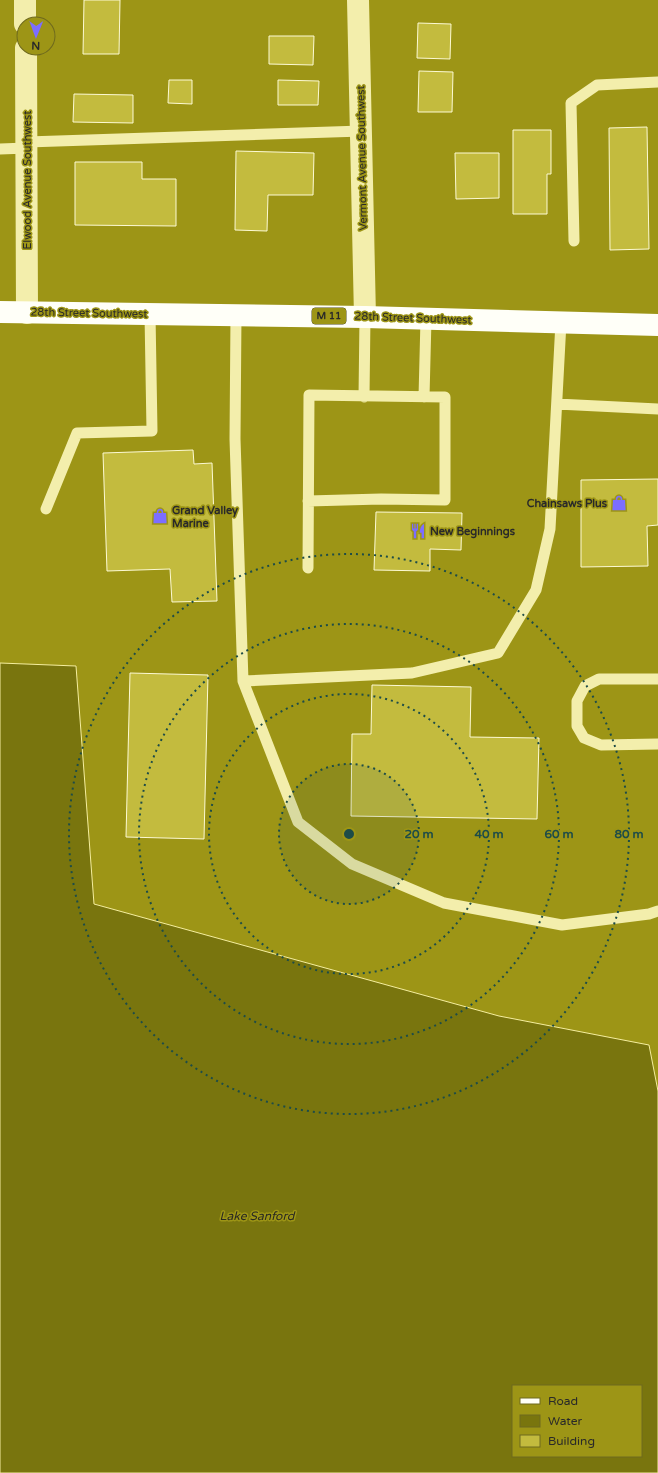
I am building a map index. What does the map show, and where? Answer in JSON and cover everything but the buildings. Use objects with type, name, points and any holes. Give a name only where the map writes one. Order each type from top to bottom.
[{"type":"main road","name":"28th Street Southwest","points":[[0,312],[426,318],[658,325]]},
{"type":"street","points":[[25,0],[25,16]]},
{"type":"street","name":"Vermont Avenue Southwest","points":[[358,0],[365,317]]},
{"type":"street","name":"Elwood Avenue Southwest","points":[[26,56],[27,313]]},
{"type":"lane","points":[[574,242],[571,103],[596,85],[658,82]]},
{"type":"lane","points":[[0,149],[27,145],[172,137],[362,131]]},
{"type":"lane","points":[[46,509],[77,433],[152,431],[150,314]]},
{"type":"lane","points":[[236,315],[235,439],[243,680],[298,822],[352,864],[444,903],[562,925],[658,912]]},
{"type":"lane","points":[[364,397],[365,317]]},
{"type":"lane","points":[[424,397],[426,318]]},
{"type":"lane","points":[[243,680],[412,673],[498,653],[536,590],[550,529],[561,322]]},
{"type":"lane","points":[[308,501],[381,499],[445,500],[445,397],[309,395],[308,501],[308,568]]},
{"type":"lane","points":[[557,404],[658,409]]},
{"type":"lane","points":[[658,679],[599,679],[585,686],[577,701],[577,726],[584,738],[601,745],[658,744]]},
{"type":"water","name":"Lake Sanford","points":[[0,663],[76,666],[94,904],[499,1016],[649,1045],[658,1091],[658,1473],[0,1473]]},
{"type":"place","name":"Chainsaws Plus","points":[[619,503]]},
{"type":"place","name":"Grand Valley Marine","points":[[160,516]]},
{"type":"place","name":"New Beginnings","points":[[418,531]]}]
